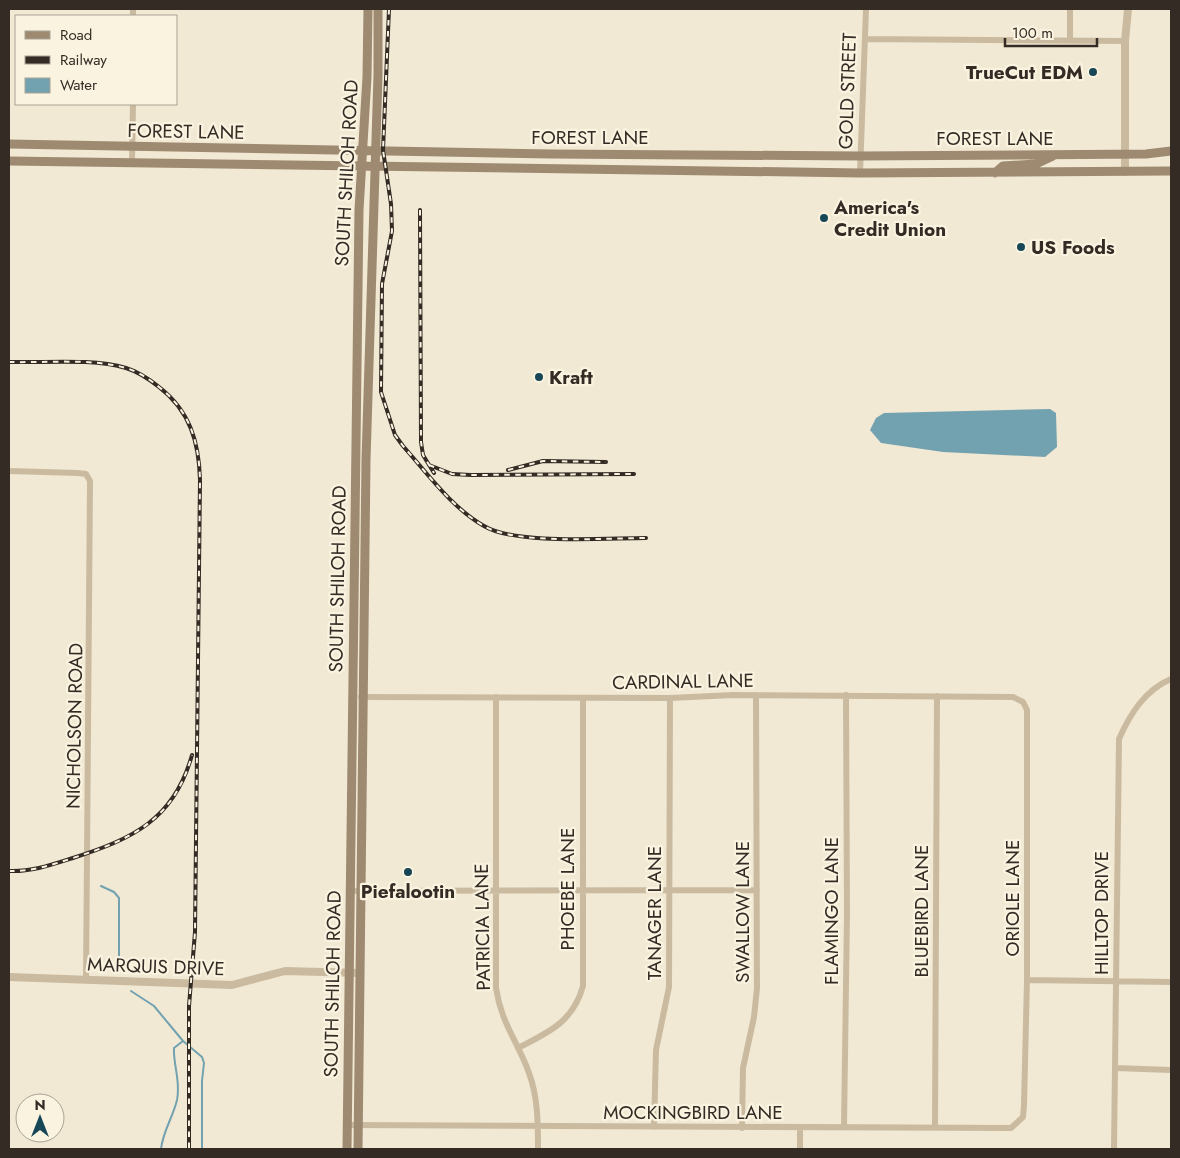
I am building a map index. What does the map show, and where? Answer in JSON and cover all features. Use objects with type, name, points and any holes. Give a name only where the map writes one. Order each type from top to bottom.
[{"type":"main road","name":"SOUTH SHILOH ROAD","points":[[347,1149],[349,891],[361,168],[367,77],[368,9]]},
{"type":"main road","name":"SOUTH SHILOH ROAD","points":[[358,1149],[362,697],[378,9]]},
{"type":"main road","name":"FOREST LANE","points":[[9,144],[860,156],[1146,154],[1171,151]]},
{"type":"main road","points":[[42,144],[42,161]]},
{"type":"main road","points":[[995,173],[1003,166],[1036,164],[1058,154]]},
{"type":"main road","name":"FOREST LANE","points":[[9,161],[361,168],[860,174],[1171,171]]},
{"type":"street","name":"GOLD STREET","points":[[860,174],[866,9]]},
{"type":"street","points":[[1070,9],[1070,40]]},
{"type":"street","points":[[1125,172],[1125,41],[1128,9]]},
{"type":"street","points":[[865,39],[1125,41]]},
{"type":"street","points":[[132,163],[133,105]]},
{"type":"street","name":"NICHOLSON ROAD","points":[[9,471],[86,474],[90,481],[92,493],[86,980]]},
{"type":"street","name":"HILLTOP DRIVE","points":[[1114,1149],[1119,739],[1126,723],[1141,701],[1154,689],[1171,679]]},
{"type":"street","name":"CARDINAL LANE","points":[[352,697],[670,698],[756,695],[1014,697]]},
{"type":"street","name":"SWALLOW LANE","points":[[742,1128],[743,1068],[754,1017],[757,988],[756,695]]},
{"type":"street","name":"FLAMINGO LANE","points":[[844,1127],[847,914],[846,695]]},
{"type":"street","name":"BLUEBIRD LANE","points":[[935,1127],[938,696]]},
{"type":"street","name":"ORIOLE LANE","points":[[1014,697],[1023,702],[1027,710],[1027,980],[1024,1105]]},
{"type":"street","name":"PATRICIA LANE","points":[[496,698],[496,890],[499,1009],[518,1048],[531,1081],[538,1127],[538,1149]]},
{"type":"street","name":"PHOEBE LANE","points":[[518,1048],[566,1020],[579,998],[583,986],[583,698]]},
{"type":"street","name":"TANAGER LANE","points":[[654,1127],[656,1050],[669,987],[670,698]]},
{"type":"street","points":[[349,891],[757,890]]},
{"type":"street","name":"MARQUIS DRIVE","points":[[9,977],[232,985],[286,971],[360,973]]},
{"type":"street","points":[[1027,980],[1171,982]]},
{"type":"street","points":[[1115,1068],[1171,1070]]},
{"type":"street","name":"MOCKINGBIRD LANE","points":[[347,1125],[1011,1128],[1023,1117],[1024,1105]]},
{"type":"street","points":[[800,1127],[800,1149]]},
{"type":"water","points":[[1050,409],[1056,413],[1057,447],[1045,457],[943,452],[881,443],[870,430],[876,418],[884,413]]},
{"type":"waterway","points":[[101,886],[114,892],[119,898],[119,964]]},
{"type":"waterway","points":[[131,991],[154,1006],[183,1041],[202,1057],[204,1063],[202,1081],[202,1149]]},
{"type":"waterway","points":[[161,1149],[178,1093],[174,1048],[183,1041]]},
{"type":"railway","points":[[389,9],[383,150],[391,204],[392,231],[382,284],[381,392],[395,435],[461,510],[472,519],[498,532],[517,536],[562,539],[646,538]]},
{"type":"railway","points":[[420,210],[421,442],[423,455],[434,473]]},
{"type":"railway","points":[[9,362],[98,363],[126,368],[140,374],[170,396],[178,406],[191,428],[198,453],[200,480],[195,932],[189,1006],[189,1149]]},
{"type":"railway","points":[[508,470],[543,461],[606,462]]},
{"type":"railway","points":[[429,465],[452,474],[471,475],[634,474]]},
{"type":"railway","points":[[9,871],[33,869],[94,851],[114,843],[148,824],[174,796],[184,777],[192,755]]},
{"type":"place","name":"TrueCut EDM","points":[[1093,72]]},
{"type":"place","name":"America's Credit Union","points":[[824,218]]},
{"type":"place","name":"US Foods","points":[[1021,247]]},
{"type":"place","name":"Kraft","points":[[539,377]]},
{"type":"place","name":"Piefalootin","points":[[408,872]]}]
